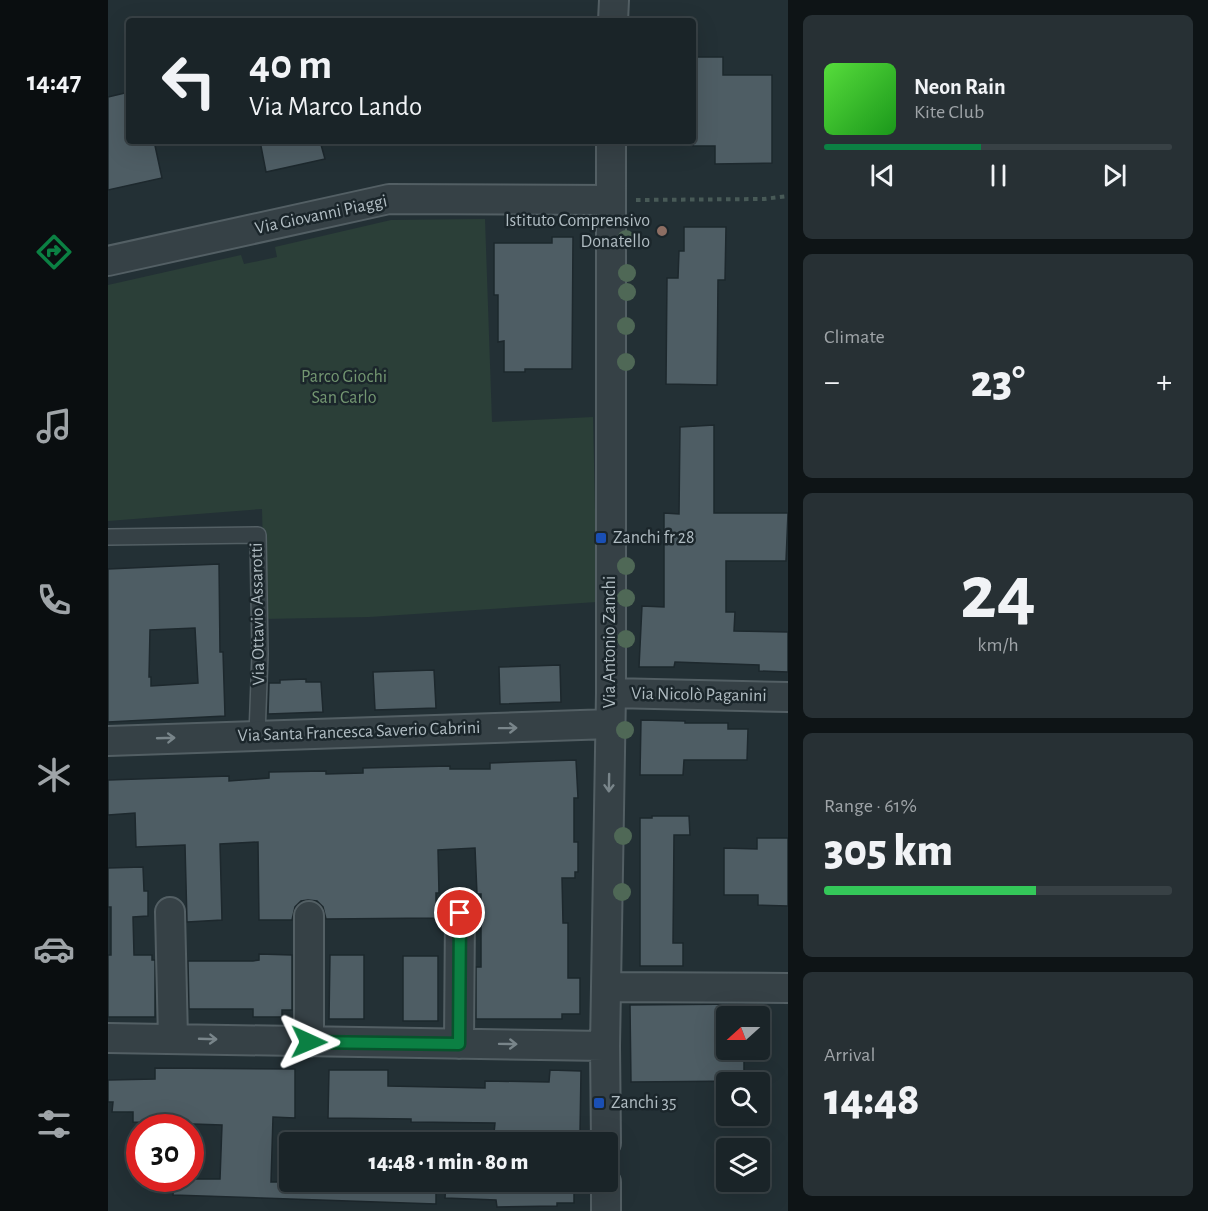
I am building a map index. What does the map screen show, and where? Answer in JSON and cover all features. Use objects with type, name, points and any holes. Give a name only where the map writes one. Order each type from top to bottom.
[{"type":"street","points":[[613,18],[614,0]]},
{"type":"street","name":"Via Antonio Zanchi","points":[[606,1132],[610,724],[621,200],[612,144]]},
{"type":"street","name":"Via Giovanni Piaggi","points":[[108,261],[389,200],[621,200]]},
{"type":"street","name":"Via Nicolò Paganini","points":[[611,693],[788,697]]},
{"type":"street","name":"Via Santa Francesca Saverio Cabrini","points":[[108,741],[610,724]]},
{"type":"street","points":[[170,912],[173,1038]]},
{"type":"street","points":[[459,1044],[460,913]]},
{"type":"street","points":[[309,916],[309,1042]]},
{"type":"street","points":[[607,987],[788,988]]},
{"type":"street","points":[[108,1038],[605,1046]]},
{"type":"street","points":[[606,1192],[606,1211]]},
{"type":"lane","name":"Via Ottavio Assarotti","points":[[108,537],[258,535],[261,654],[257,735]]},
{"type":"path","points":[[621,200],[764,199],[788,196]]},
{"type":"green space","name":"Parco Giochi San Carlo","points":[[485,219],[492,422],[593,417],[597,602],[369,617],[262,619],[264,586],[262,509],[108,521],[108,285],[241,255],[244,264],[277,257],[275,247],[391,220]]},
{"type":"building","points":[[696,57],[723,57],[723,75],[772,75],[772,163],[715,164],[715,146],[693,146],[696,144]]},
{"type":"building","points":[[126,93],[126,144],[155,144],[162,178],[108,190],[108,97]]},
{"type":"building","points":[[261,144],[321,144],[325,159],[266,172]]},
{"type":"building","points":[[684,227],[726,227],[725,280],[718,280],[717,385],[666,384],[667,278],[678,278],[679,251],[684,251]]},
{"type":"building","points":[[552,237],[573,237],[572,369],[525,369],[525,372],[504,372],[504,341],[498,342],[498,295],[494,295],[494,243],[552,243]]},
{"type":"building","points":[[714,425],[714,513],[788,513],[786,561],[726,561],[726,612],[735,612],[734,631],[788,632],[788,672],[759,671],[759,665],[675,662],[674,667],[639,667],[642,606],[664,607],[664,513],[679,514],[680,427]]},
{"type":"building","points":[[219,564],[220,652],[223,652],[225,716],[108,722],[108,569]],"holes":[[[195,628],[198,683],[151,686],[151,677],[149,677],[150,630]]]},
{"type":"building","points":[[560,665],[561,702],[500,704],[499,667]]},
{"type":"building","points":[[434,670],[436,708],[375,710],[373,672]]},
{"type":"building","points":[[306,679],[306,682],[321,682],[323,712],[268,714],[269,683],[280,683],[280,680]]},
{"type":"building","points":[[641,720],[728,723],[728,729],[748,729],[747,760],[684,760],[683,775],[640,775]]},
{"type":"building","points":[[576,760],[578,798],[574,798],[574,842],[578,842],[578,872],[575,872],[575,878],[562,878],[563,923],[568,923],[568,978],[580,978],[580,1014],[562,1014],[562,1019],[476,1019],[476,967],[481,967],[481,894],[477,894],[475,848],[438,850],[439,893],[436,893],[436,918],[326,919],[323,907],[317,901],[308,900],[301,901],[295,907],[292,920],[259,920],[258,842],[220,844],[222,920],[187,922],[185,845],[136,847],[135,813],[108,815],[108,780],[229,776],[229,781],[269,778],[269,772],[363,773],[363,768],[450,766],[450,769],[490,769],[490,763]]},
{"type":"building","points":[[652,816],[689,816],[690,835],[674,835],[673,943],[683,943],[683,966],[640,966],[640,818],[652,818]]},
{"type":"building","points":[[757,838],[788,838],[788,906],[758,905],[758,895],[724,895],[724,848],[757,849]]},
{"type":"building","points":[[143,867],[144,891],[148,891],[148,916],[133,917],[134,955],[152,955],[152,960],[155,960],[155,1017],[108,1017],[111,907],[108,907],[108,868]]},
{"type":"building","points":[[259,954],[292,955],[292,1010],[282,1010],[282,1017],[253,1017],[253,1009],[189,1009],[188,961],[253,961],[259,960]]},
{"type":"building","points":[[330,955],[364,955],[364,1019],[329,1019]]},
{"type":"building","points":[[403,956],[438,956],[438,1021],[403,1021]]},
{"type":"building","points":[[744,1004],[744,1006],[716,1006],[716,1060],[744,1060],[744,1072],[716,1072],[716,1081],[631,1082],[630,1005]]},
{"type":"building","points":[[155,1068],[295,1069],[295,1118],[273,1117],[271,1182],[279,1182],[279,1192],[436,1192],[436,1204],[173,1195],[173,1192],[204,1192],[204,1179],[220,1179],[222,1125],[204,1124],[204,1114],[112,1112],[113,1102],[108,1102],[108,1080],[155,1079]]},
{"type":"building","points":[[329,1070],[388,1070],[388,1086],[485,1088],[485,1081],[549,1082],[550,1070],[581,1071],[580,1132],[494,1132],[495,1123],[328,1118]]},
{"type":"building","points":[[445,1192],[574,1192],[574,1203],[557,1203],[557,1206],[497,1207],[496,1200],[445,1198]]},
{"type":"place","name":"Istituto Comprensivo Donatello","points":[[662,231]]},
{"type":"place","name":"Zanchi fr 28","points":[[601,538]]},
{"type":"place","name":"Zanchi 35","points":[[599,1103]]},
{"type":"route","points":[[309,1042],[459,1044],[460,913]]}]
